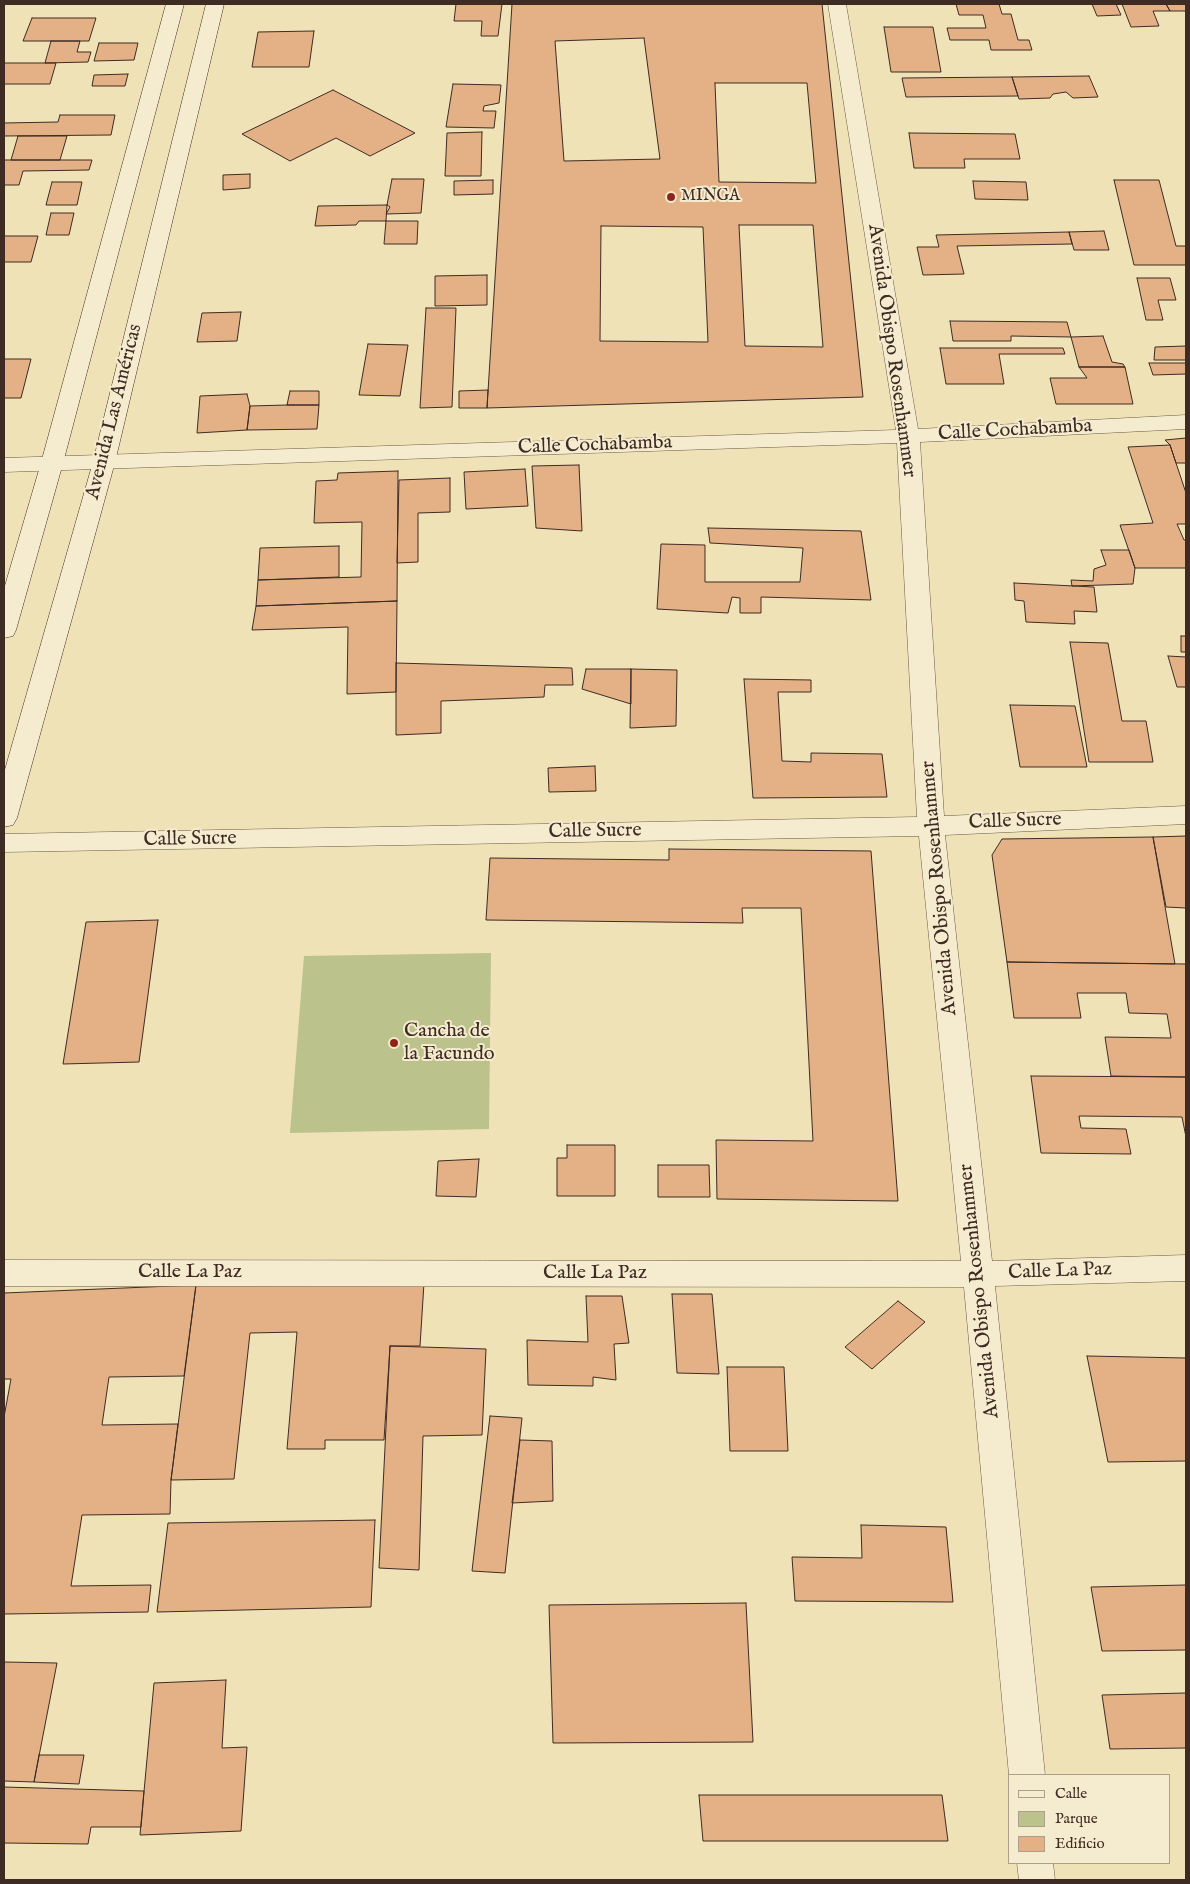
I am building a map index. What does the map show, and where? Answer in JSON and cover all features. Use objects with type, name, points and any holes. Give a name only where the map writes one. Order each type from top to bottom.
[{"type":"street","points":[[4,630],[52,463],[175,4]]},
{"type":"street","name":"Avenida Las Américas","points":[[4,818],[104,462],[215,4]]},
{"type":"street","name":"Avenida Obispo Rosenhammer","points":[[836,4],[908,436],[931,826],[978,1274],[1027,1774]]},
{"type":"street","name":"Calle Cochabamba","points":[[4,465],[908,436],[1186,422]]},
{"type":"street","name":"Calle Sucre","points":[[4,843],[931,826],[1186,815]]},
{"type":"street","name":"Calle La Paz","points":[[4,1273],[978,1274],[1186,1268]]},
{"type":"street","points":[[1035,1864],[1037,1880]]},
{"type":"green space","name":"Cancha de la Facundo","points":[[491,953],[489,1129],[290,1133],[304,956]]},
{"type":"building","points":[[456,4],[502,4],[498,36],[481,36],[482,21],[454,21]]},
{"type":"building","name":"MINGA","points":[[512,4],[822,4],[863,397],[487,408]]},
{"type":"building","points":[[956,4],[999,4],[1002,14],[1011,14],[1018,40],[1029,40],[1032,50],[991,50],[989,40],[950,40],[947,28],[986,28],[983,15],[959,15]]},
{"type":"building","points":[[1092,4],[1116,4],[1121,15],[1097,16]]},
{"type":"building","points":[[1122,4],[1166,4],[1170,11],[1153,11],[1159,26],[1131,27]]},
{"type":"building","points":[[1166,4],[1186,4],[1186,11],[1170,11]]},
{"type":"building","points":[[32,18],[96,18],[89,41],[23,41]]},
{"type":"building","points":[[884,27],[933,27],[941,72],[891,72]]},
{"type":"building","points":[[314,31],[309,67],[252,67],[258,32]]},
{"type":"building","points":[[644,38],[660,159],[564,161],[555,41]]},
{"type":"building","points":[[51,41],[80,41],[77,52],[91,52],[88,62],[45,63]]},
{"type":"building","points":[[99,43],[138,43],[134,60],[94,61]]},
{"type":"building","points":[[4,63],[56,63],[50,84],[4,84]]},
{"type":"building","points":[[128,74],[125,86],[92,86],[94,75]]},
{"type":"building","points":[[1089,76],[1098,97],[1073,98],[1066,92],[1053,94],[1050,98],[1019,99],[1012,77]]},
{"type":"building","points":[[1012,77],[1018,96],[906,97],[902,78]]},
{"type":"building","points":[[715,83],[807,83],[816,183],[719,182]]},
{"type":"building","points":[[453,84],[501,85],[499,103],[484,106],[483,111],[496,111],[494,128],[446,127]]},
{"type":"building","points":[[333,90],[415,133],[370,156],[336,138],[290,161],[242,134]]},
{"type":"building","points":[[60,115],[115,115],[111,135],[4,136],[4,123],[58,122]]},
{"type":"building","points":[[482,132],[481,176],[445,176],[447,133]]},
{"type":"building","points":[[909,133],[1015,134],[1020,159],[964,159],[965,168],[914,168]]},
{"type":"building","points":[[18,136],[67,136],[60,160],[11,160]]},
{"type":"building","points":[[4,160],[92,160],[89,170],[23,171],[19,185],[4,185]]},
{"type":"building","points":[[250,174],[250,188],[223,190],[223,175]]},
{"type":"building","points":[[392,179],[424,179],[421,213],[386,214],[390,207],[387,205]]},
{"type":"building","points":[[493,180],[493,194],[454,195],[454,181]]},
{"type":"building","points":[[1114,180],[1159,180],[1176,246],[1186,246],[1186,265],[1134,265]]},
{"type":"building","points":[[973,181],[1026,182],[1028,200],[975,199]]},
{"type":"building","points":[[52,182],[82,182],[77,205],[46,205]]},
{"type":"building","points":[[387,205],[386,221],[359,221],[356,225],[315,226],[318,206]]},
{"type":"building","points":[[51,213],[74,213],[69,235],[46,235]]},
{"type":"building","points":[[386,221],[418,221],[417,244],[384,244]]},
{"type":"building","name":"MINGA","points":[[739,225],[813,225],[823,347],[745,346]]},
{"type":"building","points":[[601,226],[703,227],[708,342],[600,341]]},
{"type":"building","points":[[1104,231],[1109,250],[1074,250],[1069,232]]},
{"type":"building","points":[[1069,232],[1072,244],[957,246],[964,274],[923,275],[917,247],[939,247],[936,235]]},
{"type":"building","points":[[4,236],[38,236],[31,262],[4,262]]},
{"type":"building","points":[[487,275],[487,305],[435,306],[435,276]]},
{"type":"building","points":[[1137,278],[1170,278],[1176,300],[1158,300],[1163,320],[1146,320]]},
{"type":"building","points":[[426,308],[456,308],[452,407],[420,408]]},
{"type":"building","points":[[241,312],[237,341],[197,342],[202,313]]},
{"type":"building","points":[[950,321],[1067,322],[1071,337],[1011,336],[1011,341],[953,341]]},
{"type":"building","points":[[1103,336],[1112,362],[1123,364],[1125,367],[1079,367],[1071,337]]},
{"type":"building","points":[[368,344],[408,345],[400,396],[359,395]]},
{"type":"building","points":[[1186,346],[1186,360],[1154,360],[1155,347]]},
{"type":"building","points":[[940,348],[1063,348],[1065,354],[999,354],[1004,384],[946,384]]},
{"type":"building","points":[[4,359],[31,359],[21,398],[4,398]]},
{"type":"building","points":[[1149,363],[1186,363],[1186,374],[1153,375]]},
{"type":"building","points":[[1079,367],[1125,367],[1133,404],[1056,404],[1050,378],[1087,378]]},
{"type":"building","points":[[488,390],[487,408],[459,408],[459,391]]},
{"type":"building","points":[[290,391],[319,391],[319,405],[287,405]]},
{"type":"building","points":[[247,394],[250,406],[247,430],[197,433],[200,396]]},
{"type":"building","points":[[319,405],[317,429],[247,430],[250,406]]},
{"type":"building","points":[[1186,438],[1186,463],[1176,463],[1170,445],[1165,440]]},
{"type":"building","points":[[1170,445],[1186,493],[1186,524],[1177,524],[1184,540],[1186,540],[1186,568],[1135,568],[1120,525],[1153,523],[1128,447]]},
{"type":"building","points":[[579,465],[582,531],[536,528],[532,466]]},
{"type":"building","points":[[525,469],[528,506],[466,509],[464,472]]},
{"type":"building","points":[[398,471],[397,601],[256,606],[258,580],[361,577],[362,522],[314,523],[316,481],[337,480],[338,473]]},
{"type":"building","points":[[450,478],[450,512],[418,513],[418,562],[397,563],[399,480]]},
{"type":"building","points":[[708,528],[861,531],[871,600],[761,597],[761,613],[740,613],[740,598],[732,597],[728,613],[657,609],[661,544],[705,545],[705,582],[800,582],[803,548],[710,543]]},
{"type":"building","points":[[339,546],[339,577],[258,580],[260,548]]},
{"type":"building","points":[[1101,550],[1129,550],[1135,568],[1133,584],[1072,586],[1071,580],[1093,581],[1094,569],[1106,565]]},
{"type":"building","points":[[1014,583],[1094,587],[1097,612],[1074,611],[1075,624],[1026,622],[1024,601],[1015,600]]},
{"type":"building","points":[[397,601],[396,692],[347,694],[348,627],[252,630],[256,606]]},
{"type":"building","points":[[1181,636],[1186,636],[1186,652],[1181,652]]},
{"type":"building","points":[[1070,642],[1108,643],[1122,721],[1146,721],[1153,762],[1089,762]]},
{"type":"building","points":[[1168,656],[1186,657],[1186,687],[1177,687]]},
{"type":"building","points":[[396,663],[572,668],[573,685],[545,685],[544,697],[441,701],[441,733],[396,735]]},
{"type":"building","points":[[586,669],[631,669],[631,704],[582,689]]},
{"type":"building","points":[[631,669],[677,670],[676,726],[630,728]]},
{"type":"building","points":[[744,679],[811,680],[811,692],[778,692],[782,761],[811,762],[811,753],[882,754],[887,797],[753,798]]},
{"type":"building","points":[[1010,705],[1075,706],[1087,767],[1020,767]]},
{"type":"building","points":[[595,766],[596,791],[549,792],[548,768]]},
{"type":"building","points":[[1186,836],[1186,908],[1166,907],[1153,837]]},
{"type":"building","points":[[1153,837],[1175,964],[1007,962],[992,855],[1002,839]]},
{"type":"building","points":[[669,849],[871,851],[898,1201],[717,1199],[716,1140],[813,1141],[801,908],[742,908],[743,923],[486,920],[490,858],[669,860]]},
{"type":"building","points":[[158,920],[139,1062],[63,1064],[86,922]]},
{"type":"building","points":[[1007,962],[1186,964],[1186,1077],[1111,1076],[1105,1037],[1171,1038],[1167,1014],[1129,1013],[1126,993],[1077,993],[1081,1018],[1014,1018]]},
{"type":"building","points":[[1031,1076],[1186,1077],[1186,1137],[1182,1117],[1079,1116],[1081,1128],[1126,1129],[1131,1154],[1041,1153]]},
{"type":"building","points":[[567,1145],[615,1145],[615,1196],[557,1196],[557,1158],[567,1158]]},
{"type":"building","points":[[479,1159],[476,1197],[436,1196],[438,1161]]},
{"type":"building","points":[[658,1165],[709,1165],[710,1197],[658,1197]]},
{"type":"building","points":[[424,1283],[420,1346],[390,1346],[384,1440],[325,1440],[325,1449],[287,1449],[297,1332],[250,1333],[234,1479],[171,1480],[196,1285]]},
{"type":"building","points":[[196,1285],[184,1376],[109,1377],[102,1425],[178,1424],[171,1480],[170,1514],[82,1515],[71,1586],[151,1585],[148,1612],[4,1614],[4,1417],[11,1379],[4,1379],[4,1293]]},
{"type":"building","points":[[672,1294],[712,1294],[719,1374],[677,1373]]},
{"type":"building","points":[[586,1296],[622,1296],[629,1343],[614,1344],[616,1380],[593,1377],[593,1386],[528,1385],[527,1340],[588,1342]]},
{"type":"building","points":[[898,1301],[925,1322],[872,1369],[845,1347]]},
{"type":"building","points":[[390,1346],[486,1349],[482,1435],[423,1436],[419,1570],[379,1568]]},
{"type":"building","points":[[1087,1356],[1186,1358],[1186,1461],[1108,1462]]},
{"type":"building","points":[[727,1367],[784,1367],[788,1451],[730,1451]]},
{"type":"building","points":[[490,1416],[522,1418],[505,1573],[472,1571]]},
{"type":"building","points":[[520,1440],[552,1441],[553,1501],[512,1503]]},
{"type":"building","points":[[375,1520],[371,1607],[157,1612],[168,1523]]},
{"type":"building","points":[[861,1525],[946,1527],[953,1602],[795,1601],[792,1557],[862,1558]]},
{"type":"building","points":[[1186,1585],[1186,1650],[1102,1651],[1091,1587]]},
{"type":"building","points":[[746,1603],[753,1742],[553,1743],[549,1605]]},
{"type":"building","points":[[4,1662],[57,1663],[34,1782],[4,1781]]},
{"type":"building","points":[[226,1680],[222,1748],[247,1747],[241,1831],[140,1835],[154,1683]]},
{"type":"building","points":[[1186,1693],[1186,1748],[1110,1749],[1102,1695]]},
{"type":"building","points":[[39,1755],[84,1755],[79,1784],[34,1782]]},
{"type":"building","points":[[4,1787],[144,1791],[141,1827],[91,1827],[88,1844],[4,1843]]},
{"type":"building","points":[[699,1795],[942,1795],[948,1841],[703,1841]]},
{"type":"place","name":"MINGA","points":[[671,197]]},
{"type":"place","name":"Cancha de la Facundo","points":[[394,1043]]}]
